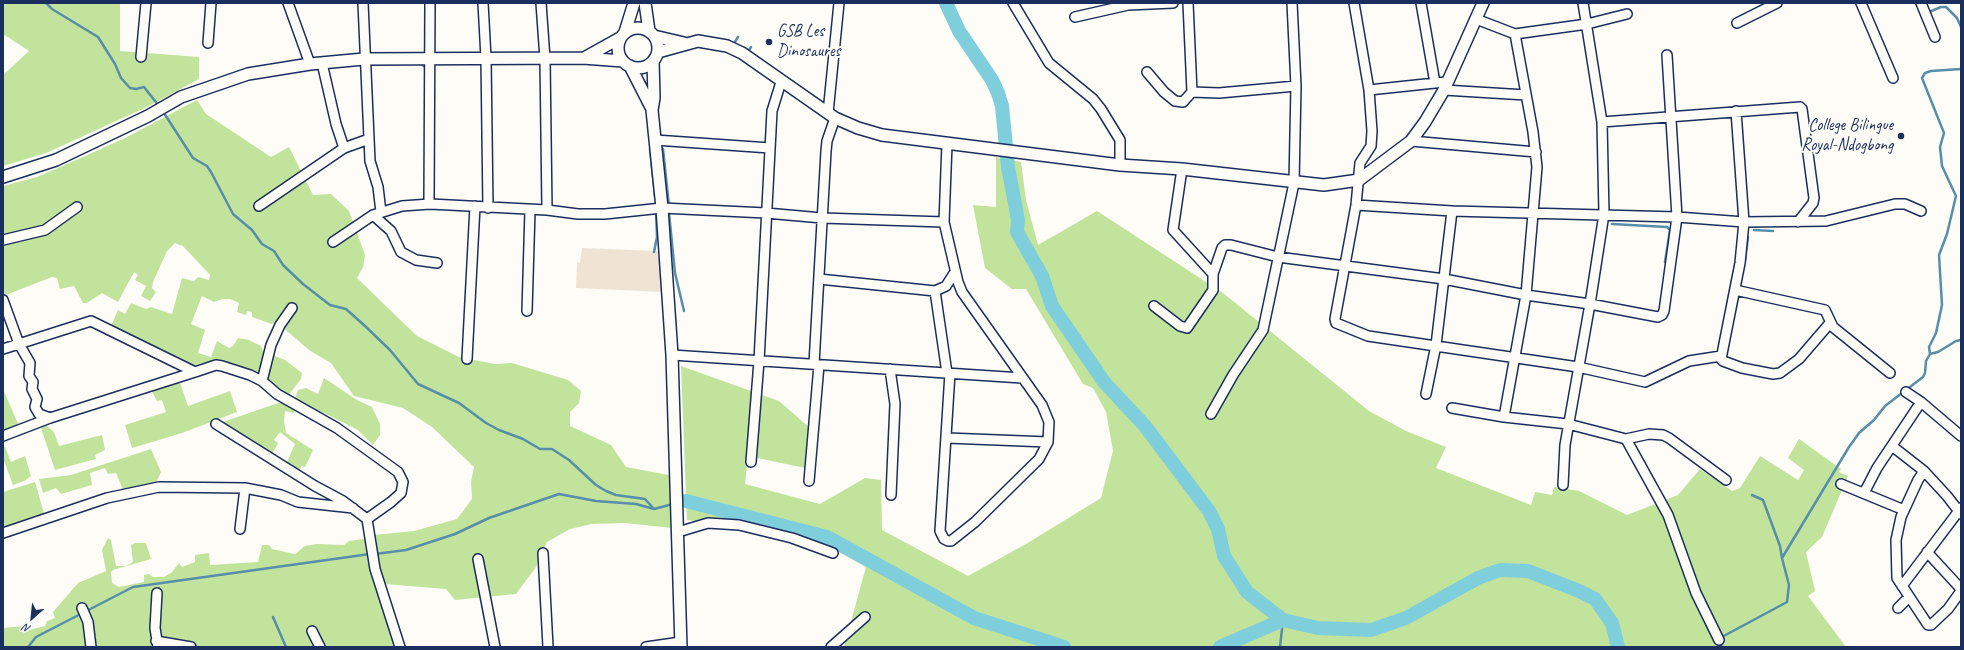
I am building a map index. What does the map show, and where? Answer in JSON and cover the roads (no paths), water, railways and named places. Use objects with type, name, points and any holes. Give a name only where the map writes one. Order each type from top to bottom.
[{"type":"main road","points":[[634,3],[618,46],[619,54],[627,64],[652,110]]},
{"type":"main road","points":[[645,3],[652,33],[658,44],[652,110],[662,208],[672,355],[681,644]]},
{"type":"main road","points":[[3,177],[56,160],[148,116],[181,97],[248,74],[310,64],[364,59],[430,60],[486,58],[584,58],[627,64],[639,68],[647,66],[656,57],[685,44],[706,41],[727,46],[742,53],[781,82],[832,116],[870,133],[994,151],[1027,153],[1120,165],[1182,169],[1294,183],[1324,185],[1341,184],[1359,180],[1411,142],[1442,85],[1483,3]]},
{"type":"main road","points":[[584,58],[632,28],[641,28],[685,44]]},
{"type":"street","points":[[141,57],[146,3]]},
{"type":"street","points":[[208,43],[211,3]]},
{"type":"street","points":[[288,3],[310,64]]},
{"type":"street","points":[[363,3],[364,59],[370,161],[378,187],[377,214],[391,231],[401,252],[416,260],[437,263]]},
{"type":"street","points":[[430,3],[430,204]]},
{"type":"street","points":[[483,3],[486,58],[488,208]]},
{"type":"street","points":[[541,3],[545,59],[547,210]]},
{"type":"street","points":[[809,480],[817,364],[822,218],[827,141],[832,116],[839,3]]},
{"type":"street","points":[[1013,3],[1049,63],[1093,99],[1101,109],[1120,140],[1120,165]]},
{"type":"street","points":[[1075,17],[1122,5],[1173,3]]},
{"type":"street","points":[[1147,72],[1164,92],[1175,102],[1183,102],[1192,92],[1188,3]]},
{"type":"street","points":[[1211,414],[1233,375],[1263,330],[1294,183],[1296,86],[1292,3]]},
{"type":"street","points":[[1354,3],[1369,90],[1372,131],[1371,146],[1361,161],[1356,205],[1335,319],[1339,326],[1368,336],[1578,367],[1645,382],[1689,362],[1721,356]]},
{"type":"street","points":[[1421,3],[1442,85]]},
{"type":"street","points":[[1563,485],[1564,451],[1568,424],[1590,304],[1604,214],[1602,122],[1583,3]]},
{"type":"street","points":[[1737,23],[1777,3]]},
{"type":"street","points":[[1861,3],[1893,78]]},
{"type":"street","points":[[1921,3],[1934,38]]},
{"type":"street","points":[[1476,19],[1515,34],[1587,24],[1627,14]]},
{"type":"street","points":[[1504,417],[1526,295],[1536,182],[1536,152],[1515,34]]},
{"type":"street","points":[[1154,306],[1180,326],[1188,328],[1213,290],[1213,274],[1222,248],[1225,245],[1231,245],[1278,257],[1344,267],[1444,279],[1526,295],[1590,304],[1658,317],[1662,315],[1664,310],[1677,217],[1667,55]]},
{"type":"street","points":[[322,63],[336,124],[344,148]]},
{"type":"street","points":[[751,462],[759,361],[772,111],[781,82]]},
{"type":"street","points":[[1369,90],[1442,85],[1526,95]]},
{"type":"street","points":[[1192,92],[1219,93],[1296,86]]},
{"type":"street","points":[[1602,122],[1797,106],[1802,109],[1814,198],[1813,203],[1798,222]]},
{"type":"street","points":[[1736,111],[1744,222],[1735,290],[1721,356],[1723,361],[1737,366],[1773,374],[1780,373],[1799,359],[1830,323]]},
{"type":"street","points":[[259,206],[344,148],[369,139]]},
{"type":"street","points":[[655,140],[770,148]]},
{"type":"street","points":[[1411,142],[1536,152]]},
{"type":"street","points":[[935,291],[949,373],[947,438],[940,531],[944,539],[952,541],[975,522],[1039,459],[1048,442],[1049,422],[1046,413],[969,304],[958,282],[944,222],[946,144]]},
{"type":"street","points":[[1182,169],[1173,230],[1213,274]]},
{"type":"street","points":[[333,242],[377,214],[402,206],[430,204],[547,210],[578,214],[662,208],[766,213],[822,218],[944,222]]},
{"type":"street","points":[[1356,205],[1452,211],[1677,217],[1744,222],[1798,222],[1831,220],[1895,204],[1905,204],[1921,211]]},
{"type":"street","points":[[467,359],[475,206]]},
{"type":"street","points":[[3,240],[45,230],[77,207]]},
{"type":"street","points":[[527,310],[530,210]]},
{"type":"street","points":[[1426,394],[1436,345],[1452,211]]},
{"type":"street","points":[[819,278],[935,291],[946,286],[955,272]]},
{"type":"street","points":[[1735,290],[1822,309],[1826,312],[1830,323],[1837,331],[1890,373]]},
{"type":"street","points":[[3,300],[19,344],[30,363],[30,376],[33,382],[32,389],[38,399],[35,408],[39,414],[50,418]]},
{"type":"street","points":[[262,382],[271,345],[280,325],[292,308]]},
{"type":"street","points":[[3,349],[91,321],[195,372]]},
{"type":"street","points":[[672,355],[1022,378]]},
{"type":"street","points":[[3,436],[50,418],[195,372],[216,366],[222,366],[242,371],[262,382],[277,394],[336,428],[398,472],[403,482],[401,492],[367,519]]},
{"type":"street","points":[[890,369],[896,404],[890,495]]},
{"type":"street","points":[[1906,392],[1921,402],[1961,436]]},
{"type":"street","points":[[1864,493],[1877,468],[1921,402]]},
{"type":"street","points":[[1452,408],[1504,417],[1568,424],[1626,439],[1650,434],[1663,435],[1726,480]]},
{"type":"street","points":[[216,424],[353,508],[367,519],[374,570],[400,647]]},
{"type":"street","points":[[947,438],[1048,442]]},
{"type":"street","points":[[1626,439],[1665,509],[1696,593],[1719,640]]},
{"type":"street","points":[[1892,446],[1924,472],[1960,510],[1902,586]]},
{"type":"street","points":[[1924,472],[1918,480],[1904,510],[1896,540],[1895,556],[1897,578],[1928,625],[1931,625],[1948,609],[1961,590],[1927,552]]},
{"type":"street","points":[[1841,484],[1904,510]]},
{"type":"street","points":[[3,534],[107,498],[159,487],[245,488],[281,495],[298,502],[353,508]]},
{"type":"street","points":[[240,529],[245,488]]},
{"type":"street","points":[[678,532],[708,523],[739,525],[792,538],[833,553]]},
{"type":"street","points":[[543,553],[548,647]]},
{"type":"street","points":[[478,559],[496,647]]},
{"type":"street","points":[[157,593],[157,644],[191,647]]},
{"type":"street","points":[[1898,608],[1909,597]]},
{"type":"street","points":[[82,608],[88,622],[91,647]]},
{"type":"street","points":[[832,647],[865,617]]},
{"type":"street","points":[[312,631],[320,647]]},
{"type":"street","points":[[646,647],[681,644]]},
{"type":"waterway","points":[[46,3],[52,9],[98,37],[115,64],[121,78],[130,88],[136,89],[144,87],[159,106]]},
{"type":"waterway","points":[[946,3],[959,31],[992,80],[998,93],[1002,106],[1008,167],[1018,220],[1017,232],[1042,276],[1052,306],[1104,382],[1145,426],[1209,511],[1218,529],[1224,556],[1247,592],[1283,620],[1318,628],[1371,630],[1406,618],[1478,578],[1500,570],[1528,571],[1579,591],[1595,599],[1612,623],[1618,647]]},
{"type":"waterway","points":[[1929,12],[1941,7],[1946,7],[1957,18],[1961,27]]},
{"type":"waterway","points":[[733,45],[738,37]]},
{"type":"waterway","points":[[747,53],[751,47]]},
{"type":"waterway","points":[[419,62],[425,67]]},
{"type":"waterway","points":[[1720,638],[1787,602],[1789,585],[1782,558],[1859,433],[1874,420],[1885,406],[1923,377],[1925,373],[1926,361],[1930,354],[1929,347],[1936,333],[1942,305],[1939,255],[1947,234],[1956,196],[1942,166],[1940,147],[1944,133],[1922,78],[1925,73],[1931,71],[1961,69]]},
{"type":"waterway","points":[[162,110],[193,158],[207,166],[233,214],[252,230],[262,244],[274,251],[283,265],[303,284],[330,305],[346,309],[365,326],[390,350],[418,384],[459,403],[486,423],[499,430],[523,439],[540,449],[552,449],[569,460],[596,485],[606,491],[616,495],[645,499],[654,509]]},
{"type":"waterway","points":[[650,149],[655,196]]},
{"type":"waterway","points":[[663,149],[669,206]]},
{"type":"waterway","points":[[654,252],[657,237],[656,213]]},
{"type":"waterway","points":[[669,213],[675,273],[684,311]]},
{"type":"waterway","points":[[1612,224],[1667,227],[1670,230],[1665,262]]},
{"type":"waterway","points":[[1754,230],[1773,231]]},
{"type":"waterway","points":[[1745,261],[1748,237]]},
{"type":"waterway","points":[[1930,354],[1938,352],[1956,341],[1961,340]]},
{"type":"waterway","points":[[375,554],[406,550],[455,534],[489,518],[559,494],[596,501],[636,504],[654,509],[673,504]]},
{"type":"waterway","points":[[1752,495],[1763,500],[1780,546],[1782,558]]},
{"type":"waterway","points":[[680,502],[686,501]]},
{"type":"waterway","points":[[686,501],[827,537],[974,618],[1064,647]]},
{"type":"waterway","points":[[28,647],[36,637],[133,587],[370,554]]},
{"type":"waterway","points":[[273,617],[286,647]]},
{"type":"waterway","points":[[1280,647],[1283,620]]},
{"type":"waterway","points":[[1220,647],[1283,620]]},
{"type":"waterway","points":[[1719,641],[1722,647]]},
{"type":"place","name":"GSB Les Dinosaures","points":[[769,42]]},
{"type":"place","name":"College Bilingue Royal-Ndogbong","points":[[1901,136]]}]
